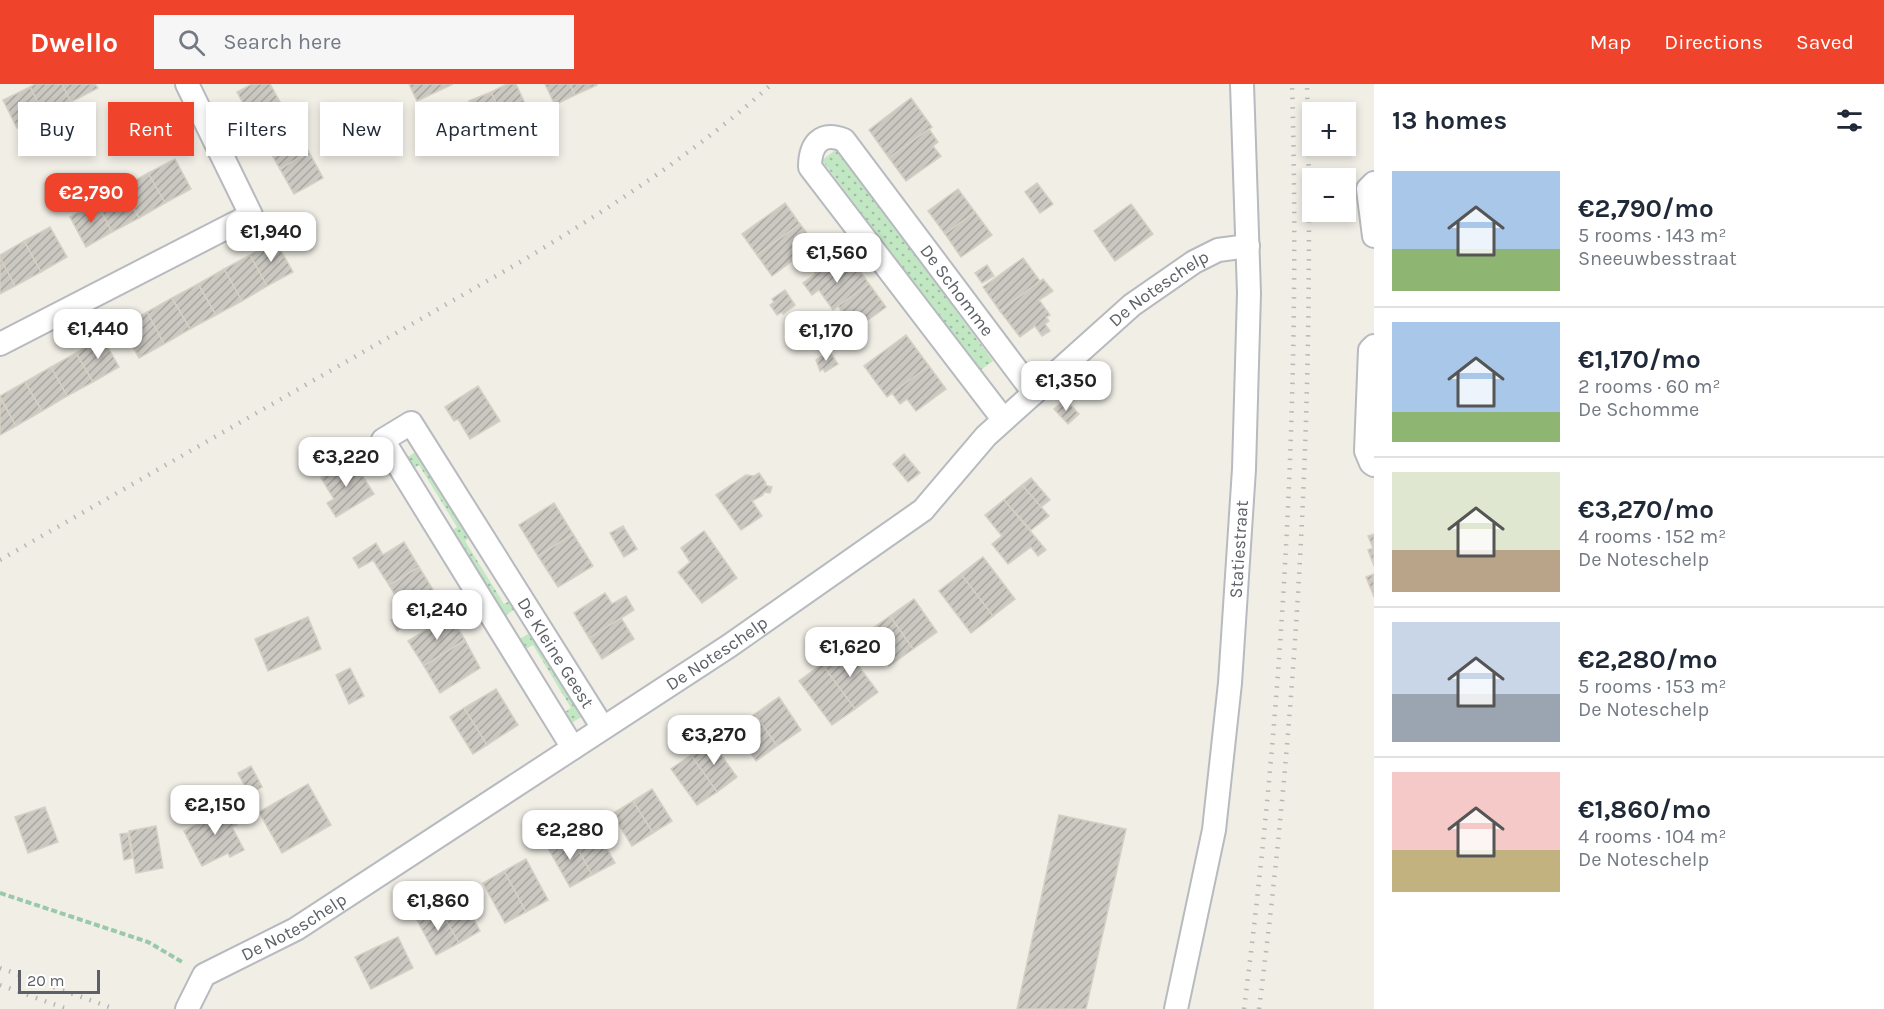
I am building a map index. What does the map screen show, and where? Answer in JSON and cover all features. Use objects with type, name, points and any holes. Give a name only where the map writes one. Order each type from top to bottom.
[{"type":"street","points":[[0,344],[251,215],[187,84]]},
{"type":"street","name":"Statiestraat","points":[[1176,1009],[1214,830],[1230,683],[1244,469],[1248,246],[1242,84]]},
{"type":"street","name":"De Schomme","points":[[1004,419],[810,167],[812,150],[817,142],[825,137],[834,136],[844,140],[1034,393]]},
{"type":"street","points":[[1374,183],[1368,189],[1374,236]]},
{"type":"street","name":"De Noteschelp","points":[[204,975],[296,929],[729,646],[923,510],[986,436],[1132,305],[1194,262],[1218,250],[1248,246]]},
{"type":"street","points":[[1374,346],[1370,350],[1366,451],[1374,465]]},
{"type":"street","name":"De Kleine Geest","points":[[573,748],[384,440],[411,423],[603,728]]},
{"type":"street","points":[[186,1009],[204,975]]},
{"type":"path","points":[[0,893],[148,942],[204,975]]},
{"type":"green space","points":[[837,149],[993,361],[978,372],[822,160]]},
{"type":"green space","points":[[419,450],[472,536],[465,541],[504,604],[512,600],[517,608],[503,617],[450,532],[457,527],[419,465],[411,470],[404,459]]},
{"type":"green space","points":[[533,631],[583,716],[568,725],[562,714],[571,708],[533,645],[524,650],[518,640]]},
{"type":"building","points":[[35,84],[62,84],[71,102],[38,102],[30,87]]},
{"type":"building","points":[[62,84],[95,84],[98,88],[71,102]]},
{"type":"building","points":[[252,84],[270,84],[280,102],[242,102],[237,92]]},
{"type":"building","points":[[409,84],[453,84],[417,101]]},
{"type":"building","points":[[507,84],[516,84],[524,102],[495,102],[491,92]]},
{"type":"building","points":[[545,84],[570,84],[575,95],[559,103],[554,102]]},
{"type":"building","points":[[570,84],[597,84],[597,85],[575,95]]},
{"type":"building","points":[[30,87],[38,102],[18,102],[17,128],[3,100]]},
{"type":"building","points":[[491,92],[495,102],[469,102]]},
{"type":"building","points":[[911,98],[932,127],[889,158],[869,130]]},
{"type":"building","points":[[929,129],[938,142],[933,146],[941,156],[906,181],[889,158]]},
{"type":"building","points":[[308,153],[323,178],[294,194],[280,169],[302,156],[308,156]]},
{"type":"building","points":[[272,156],[302,156],[280,169]]},
{"type":"building","points":[[175,159],[191,189],[165,203],[148,173]]},
{"type":"building","points":[[148,173],[165,203],[139,218],[122,188]]},
{"type":"building","points":[[1037,183],[1053,204],[1040,213],[1025,192]]},
{"type":"building","points":[[122,188],[139,218],[112,232],[96,202]]},
{"type":"building","points":[[958,189],[975,212],[945,234],[928,211]]},
{"type":"building","points":[[96,202],[112,232],[86,247],[70,217]]},
{"type":"building","points":[[785,203],[800,224],[757,255],[742,234]]},
{"type":"building","points":[[1131,204],[1153,234],[1115,261],[1094,231]]},
{"type":"building","points":[[975,212],[992,235],[961,257],[945,234]]},
{"type":"building","points":[[800,224],[815,244],[772,276],[757,255]]},
{"type":"building","points":[[50,227],[67,257],[41,272],[24,241]]},
{"type":"building","points":[[275,240],[293,272],[267,286],[250,255]]},
{"type":"building","points":[[24,241],[41,272],[15,286],[0,255]]},
{"type":"building","points":[[822,254],[830,264],[816,274],[809,264]]},
{"type":"building","points":[[250,255],[267,286],[242,301],[224,269]]},
{"type":"building","points":[[0,258],[15,286],[0,294]]},
{"type":"building","points":[[1023,258],[1040,281],[1000,311],[983,287]]},
{"type":"building","points":[[854,262],[869,284],[833,310],[819,290],[812,295],[803,283],[830,264],[837,274]]},
{"type":"building","points":[[987,265],[994,276],[982,283],[975,273]]},
{"type":"building","points":[[224,269],[242,301],[216,315],[198,284]]},
{"type":"building","points":[[1043,279],[1053,291],[1039,300],[1050,315],[1046,317],[1049,321],[1045,324],[1050,331],[1042,336],[1035,326],[1020,337],[1000,311]]},
{"type":"building","points":[[198,284],[216,315],[190,329],[172,298]]},
{"type":"building","points":[[869,284],[886,307],[855,329],[838,306]]},
{"type":"building","points":[[785,290],[795,305],[783,314],[782,312],[777,315],[770,305],[774,302],[772,299]]},
{"type":"building","points":[[172,298],[190,329],[164,344],[147,312]]},
{"type":"building","points":[[147,312],[164,344],[139,358],[121,327]]},
{"type":"building","points":[[906,335],[929,366],[887,397],[864,366]]},
{"type":"building","points":[[102,337],[119,367],[93,382],[76,353]]},
{"type":"building","points":[[829,351],[838,364],[825,372],[823,369],[820,371],[816,360]]},
{"type":"building","points":[[76,353],[93,382],[67,396],[51,367]]},
{"type":"building","points":[[929,366],[946,389],[916,411],[907,399],[900,404],[892,393]]},
{"type":"building","points":[[51,367],[67,396],[42,411],[25,382]]},
{"type":"building","points":[[25,382],[42,411],[16,426],[0,396]]},
{"type":"building","points":[[478,386],[500,421],[470,439],[458,419],[454,421],[445,407]]},
{"type":"building","points":[[0,398],[16,426],[0,435]]},
{"type":"building","points":[[1065,399],[1079,414],[1068,424],[1054,409]]},
{"type":"building","points":[[904,454],[920,473],[908,482],[893,464]]},
{"type":"building","points":[[352,459],[374,494],[336,517],[327,503],[334,499],[321,478]]},
{"type":"building","points":[[759,473],[765,485],[772,487],[770,493],[764,492],[752,501],[762,516],[741,530],[716,495],[746,475],[754,476]]},
{"type":"building","points":[[1031,478],[1050,500],[1041,507],[1022,485]]},
{"type":"building","points":[[1022,485],[1049,516],[1031,530],[1004,500]]},
{"type":"building","points":[[1004,500],[1046,550],[1038,556],[1031,547],[1008,564],[992,544],[1002,536],[985,515]]},
{"type":"building","points":[[554,503],[573,534],[538,556],[519,525]]},
{"type":"building","points":[[623,526],[637,549],[624,557],[610,533]]},
{"type":"building","points":[[704,531],[737,578],[702,603],[678,572],[690,562],[681,548]]},
{"type":"building","points":[[573,534],[593,566],[558,587],[538,556]]},
{"type":"building","points":[[1374,534],[1374,566],[1368,550],[1373,548],[1368,536]]},
{"type":"building","points":[[404,542],[419,567],[389,585],[373,560],[359,568],[353,558],[376,543],[383,555]]},
{"type":"building","points":[[983,557],[1015,599],[993,616],[961,574]]},
{"type":"building","points":[[419,567],[435,593],[415,606],[422,617],[397,631],[391,620],[405,611],[389,585]]},
{"type":"building","points":[[961,574],[993,616],[971,633],[939,591]]},
{"type":"building","points":[[1374,574],[1374,597],[1366,577]]},
{"type":"building","points":[[605,593],[612,604],[626,596],[634,610],[589,638],[574,613]]},
{"type":"building","points":[[914,599],[937,632],[913,649],[890,616]]},
{"type":"building","points":[[450,615],[465,640],[424,666],[408,641]]},
{"type":"building","points":[[890,616],[913,649],[889,666],[866,633]]},
{"type":"building","points":[[308,617],[321,649],[268,671],[255,639]]},
{"type":"building","points":[[621,618],[634,639],[602,659],[589,638]]},
{"type":"building","points":[[465,640],[480,668],[440,693],[424,666]]},
{"type":"building","points":[[845,648],[878,692],[855,709],[822,664]]},
{"type":"building","points":[[822,664],[855,709],[832,725],[799,681]]},
{"type":"building","points":[[350,668],[364,696],[349,704],[336,675]]},
{"type":"building","points":[[496,689],[518,725],[487,745],[464,708]]},
{"type":"building","points":[[779,697],[801,730],[777,746],[755,714]]},
{"type":"building","points":[[464,708],[487,745],[473,754],[450,717]]},
{"type":"building","points":[[755,714],[777,746],[756,761],[734,729]]},
{"type":"building","points":[[711,741],[737,777],[717,792],[691,755]]},
{"type":"building","points":[[691,755],[717,792],[697,805],[671,769]]},
{"type":"building","points":[[251,766],[262,787],[249,794],[238,773]]},
{"type":"building","points":[[308,784],[331,825],[282,853],[259,812]]},
{"type":"building","points":[[652,789],[672,821],[653,833],[633,801]]},
{"type":"building","points":[[633,801],[653,833],[632,846],[612,814]]},
{"type":"building","points":[[226,802],[237,825],[232,827],[244,850],[230,857],[228,853],[202,866],[184,831],[203,821],[201,816]]},
{"type":"building","points":[[45,807],[58,842],[28,853],[15,817]]},
{"type":"building","points":[[1059,815],[1126,829],[1086,1009],[1017,1009]]},
{"type":"building","points":[[593,824],[615,863],[592,875],[571,836]]},
{"type":"building","points":[[156,826],[163,868],[136,873],[129,831]]},
{"type":"building","points":[[128,833],[132,858],[124,860],[120,834]]},
{"type":"building","points":[[571,836],[592,875],[570,887],[548,848]]},
{"type":"building","points":[[526,859],[548,900],[526,912],[504,871]]},
{"type":"building","points":[[504,871],[526,912],[505,923],[483,883]]},
{"type":"building","points":[[461,896],[480,931],[459,943],[439,908]]},
{"type":"building","points":[[439,908],[459,943],[436,955],[417,920]]},
{"type":"building","points":[[398,937],[413,968],[371,989],[355,957]]},
{"type":"railway","points":[[0,560],[555,241],[682,156],[772,84]]},
{"type":"railway","points":[[1244,1009],[1269,779],[1286,547],[1294,315],[1292,84]]},
{"type":"railway","points":[[1259,1009],[1284,778],[1301,547],[1308,316],[1307,84]]},
{"type":"railway","points":[[0,968],[115,1009]]},
{"type":"railway","points":[[0,985],[67,1009]]}]
